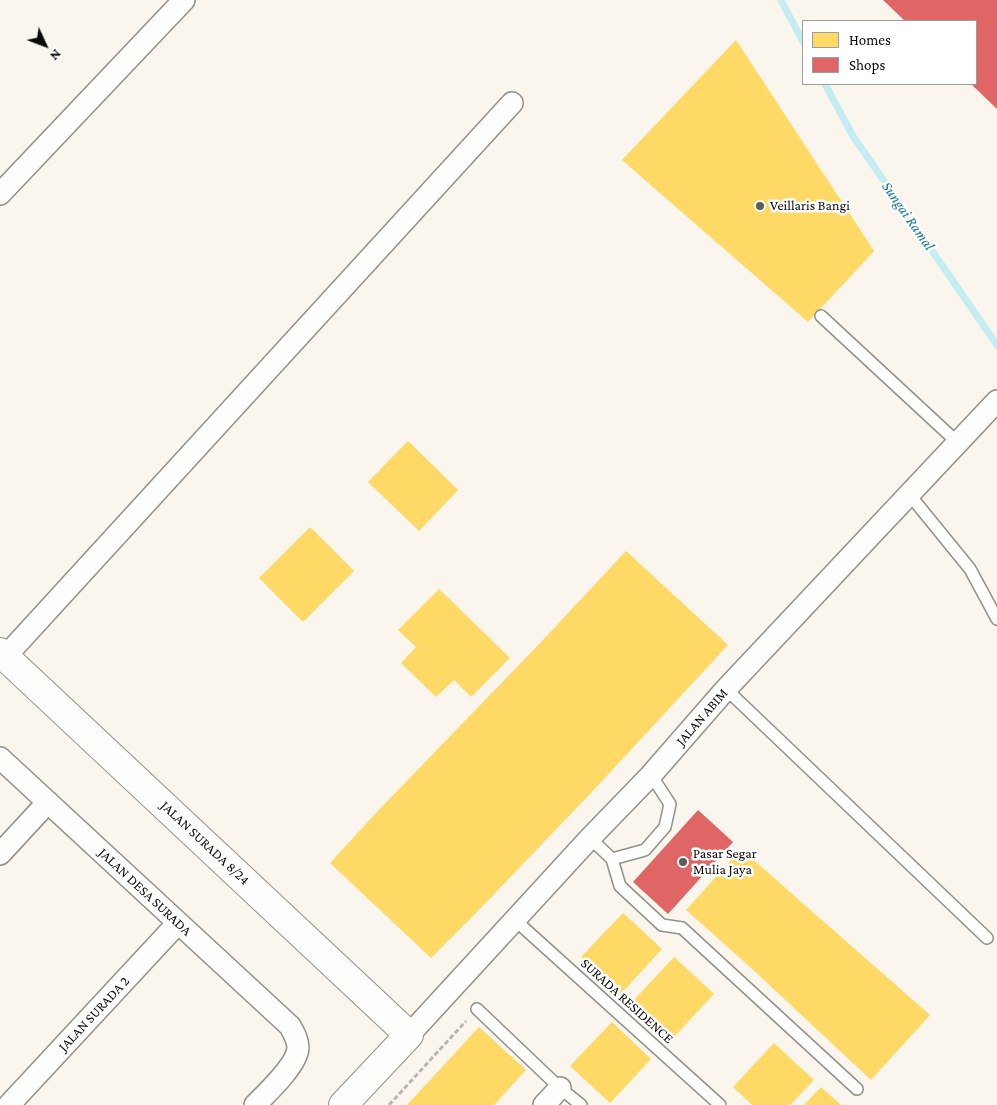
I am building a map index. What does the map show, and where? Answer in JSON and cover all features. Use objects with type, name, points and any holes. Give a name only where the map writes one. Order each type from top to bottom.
[{"type":"street","points":[[0,194],[184,0]]},
{"type":"street","points":[[2,654],[512,103]]},
{"type":"street","name":"JALAN ABIM","points":[[409,1035],[590,838],[651,775],[726,689],[993,405]]},
{"type":"street","name":"JALAN SURADA 8/24","points":[[2,654],[409,1035]]},
{"type":"street","name":"JALAN DESA SURADA","points":[[0,758],[290,1026],[296,1036],[298,1049],[292,1063],[255,1105]]},
{"type":"street","points":[[0,854],[48,802]]},
{"type":"street","name":"JALAN SURADA 2","points":[[9,1105],[178,923]]},
{"type":"street","points":[[343,1105],[409,1035]]},
{"type":"street","points":[[544,1105],[560,1088]]},
{"type":"lane","points":[[821,316],[957,442]]},
{"type":"lane","points":[[910,494],[970,569],[997,619]]},
{"type":"lane","points":[[726,689],[987,938]]},
{"type":"lane","points":[[612,860],[645,850],[665,827],[670,804],[651,775]]},
{"type":"lane","points":[[590,838],[612,860],[620,886],[662,925],[682,928],[857,1089]]},
{"type":"lane","name":"SURADA RESIDENCE","points":[[515,920],[720,1105]]},
{"type":"lane","points":[[477,1009],[560,1088],[581,1105]]},
{"type":"path","points":[[389,1105],[477,1009]]},
{"type":"building: Homes","name":"Veillaris Bangi","points":[[736,40],[874,251],[808,322],[622,160]]},
{"type":"building: Homes","points":[[408,441],[458,490],[419,531],[368,482]]},
{"type":"building: Homes","points":[[310,527],[354,571],[303,622],[259,578]]},
{"type":"building: Homes","points":[[626,551],[728,645],[588,796],[431,958],[330,863]]},
{"type":"building: Homes","points":[[439,589],[510,658],[471,697],[454,680],[436,697],[401,663],[416,647],[398,630]]},
{"type":"building: Homes","points":[[741,849],[930,1015],[871,1080],[686,910]]},
{"type":"building: Homes","points":[[623,913],[662,949],[621,994],[581,957]]},
{"type":"building: Homes","points":[[674,957],[714,994],[673,1038],[633,1001]]},
{"type":"building: Homes","points":[[612,1022],[651,1059],[610,1103],[570,1066]]},
{"type":"building: Homes","points":[[479,1027],[526,1070],[494,1105],[407,1105]]},
{"type":"building: Homes","points":[[774,1043],[814,1080],[790,1105],[752,1105],[733,1087]]},
{"type":"building: Homes","points":[[821,1087],[841,1105],[804,1105]]},
{"type":"building: Shops","points":[[883,0],[997,0],[997,109],[972,85],[977,85],[977,20],[904,20]]},
{"type":"building: Shops","name":"Pasar Segar Mulia Jaya","points":[[698,810],[733,842],[668,914],[633,882]]},
{"type":"waterway","name":"Sungai Ramal","points":[[781,0],[802,40]]},
{"type":"waterway","name":"Sungai Ramal","points":[[826,85],[853,136],[997,345]]},
{"type":"place","name":"Veillaris Bangi","points":[[760,206]]},
{"type":"place","name":"Pasar Segar Mulia Jaya","points":[[683,862]]}]
